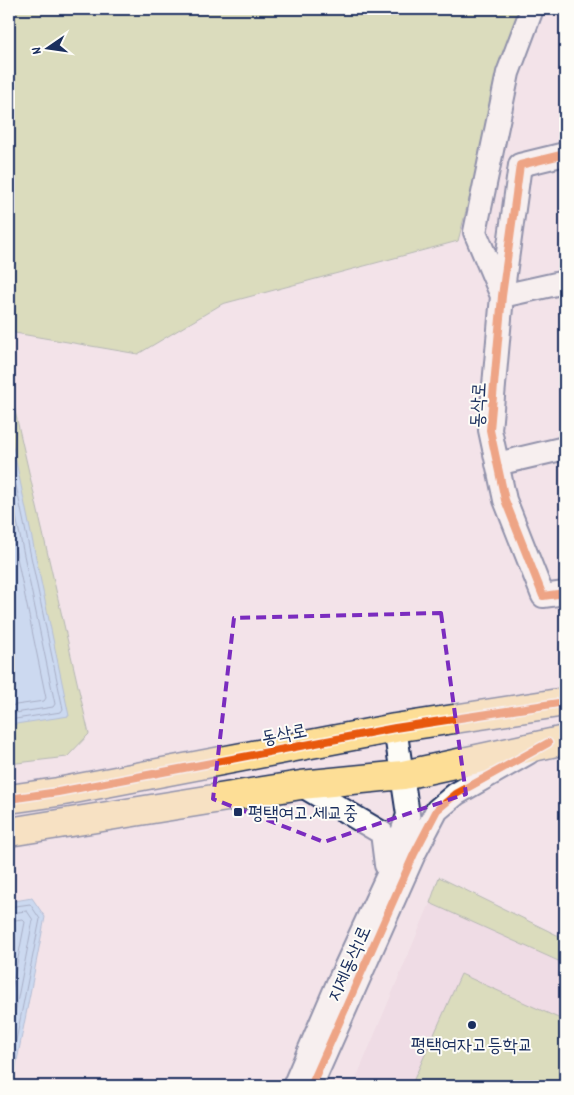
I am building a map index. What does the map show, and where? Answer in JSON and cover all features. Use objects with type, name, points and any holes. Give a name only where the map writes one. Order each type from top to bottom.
[{"type":"main road","name":"동삭로","points":[[9,800],[395,728],[565,702]]},
{"type":"main road","points":[[9,832],[301,785],[403,775],[557,741]]},
{"type":"street","name":"동삭로","points":[[532,9],[508,73],[475,232],[502,296],[490,430],[504,500],[543,596],[565,592]]},
{"type":"street","points":[[565,154],[520,165],[502,296],[565,282]]},
{"type":"street","points":[[497,464],[565,448]]},
{"type":"street","name":"지제동삭1로","points":[[311,1086],[414,854],[395,728]]},
{"type":"street","points":[[414,854],[437,810],[456,794],[557,741]]},
{"type":"street","points":[[301,785],[382,833],[387,876]]},
{"type":"street","name":"지제동삭1로","points":[[294,1086],[387,876],[408,815]]},
{"type":"highlighted area","points":[[441,613],[466,794],[324,842],[213,799],[234,618]]},
{"type":"shaded area","name":"평택여자고등학교","points":[[430,903],[565,964],[565,1086],[353,1086]]},
{"type":"green space","points":[[9,9],[524,9],[502,74],[458,241],[222,304],[138,354],[9,332]]},
{"type":"green space","points":[[9,385],[89,734],[67,757],[9,764]]},
{"type":"green space","points":[[439,877],[565,939],[565,964],[430,903]]},
{"type":"green space","points":[[461,974],[565,1021],[565,1086],[411,1086]]},
{"type":"water","points":[[9,428],[69,716],[9,725]]},
{"type":"water","points":[[32,898],[45,917],[12,1086],[9,1086],[9,902]]},
{"type":"cycle path","points":[[565,154],[520,165],[502,296],[490,430],[505,500],[543,596],[565,593]]},
{"type":"cycle path","points":[[9,799],[58,792],[395,728],[565,702]]},
{"type":"cycle path","points":[[311,1086],[414,854],[437,810],[456,794],[548,743]]},
{"type":"place","name":"평택여고.세교중","points":[[238,812]]},
{"type":"place","name":"평택여자고등학교","points":[[472,1025]]}]
